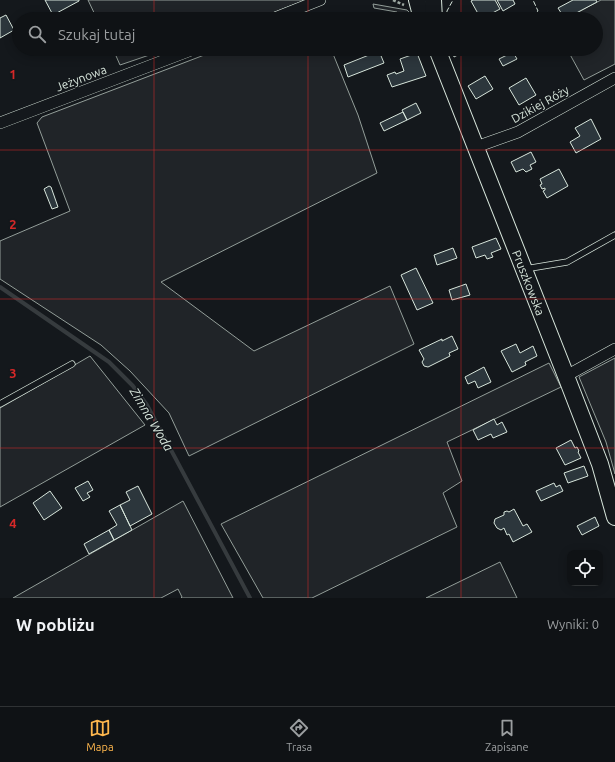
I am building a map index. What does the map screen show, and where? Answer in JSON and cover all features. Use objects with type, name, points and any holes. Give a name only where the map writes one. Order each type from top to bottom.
[{"type":"street","points":[[290,12],[320,0]]},
{"type":"street","points":[[417,0],[420,12]]},
{"type":"street","points":[[433,0],[434,12]]},
{"type":"street","name":"Jeżynowa","points":[[0,123],[176,56]]},
{"type":"street","name":"Pruszkowska","points":[[440,56],[525,269],[600,464],[615,517]]},
{"type":"street","name":"Dzikiej Róży","points":[[476,147],[518,132],[615,78]]},
{"type":"street","points":[[566,376],[615,349]]},
{"type":"lane","points":[[525,269],[567,262],[615,235]]},
{"type":"lane","points":[[0,404],[72,364]]},
{"type":"shaded area","points":[[88,0],[303,1],[275,12],[94,12]]},
{"type":"shaded area","points":[[601,0],[615,0],[615,64],[584,80],[571,56],[603,56],[603,12],[578,12]]},
{"type":"shaded area","points":[[373,4],[407,10],[409,12],[397,12],[374,8]]},
{"type":"shaded area","points":[[116,56],[146,56],[120,65]]},
{"type":"shaded area","points":[[202,56],[334,56],[358,115],[377,173],[161,282],[254,351],[390,286],[414,344],[189,456],[169,413],[130,371],[101,345],[0,279],[0,241],[70,211],[37,123],[42,117]]},
{"type":"shaded area","points":[[90,356],[145,425],[0,507],[0,408]]},
{"type":"shaded area","points":[[615,358],[615,474],[606,442],[579,377]]},
{"type":"shaded area","points":[[549,363],[561,387],[447,442],[462,481],[443,493],[457,527],[312,598],[263,598],[221,524]]},
{"type":"shaded area","points":[[183,501],[233,598],[181,598],[182,597],[178,589],[161,598],[13,598]]},
{"type":"shaded area","points":[[500,562],[517,598],[426,598]]},
{"type":"building","points":[[45,0],[79,0],[59,12],[51,12]]},
{"type":"building","points":[[495,0],[500,9],[494,12],[477,12],[471,1]]},
{"type":"building","points":[[497,0],[513,0],[515,4],[503,11]]},
{"type":"building","points":[[573,0],[596,0],[597,2],[578,12],[561,12],[558,8]]},
{"type":"building","points":[[6,15],[12,26],[12,31],[0,38],[0,18]]},
{"type":"building","points":[[366,56],[381,56],[384,63],[348,77],[344,65]]},
{"type":"building","points":[[408,56],[418,56],[426,76],[392,87],[387,75],[404,71],[400,59]]},
{"type":"building","points":[[505,56],[515,56],[517,59],[503,66],[499,59]]},
{"type":"building","points":[[485,76],[493,89],[476,99],[468,86]]},
{"type":"building","points":[[526,78],[536,95],[519,105],[509,88]]},
{"type":"building","points":[[416,103],[421,113],[407,120],[402,110]]},
{"type":"building","points":[[403,112],[407,120],[384,131],[380,123]]},
{"type":"building","points":[[591,119],[601,139],[576,153],[570,142],[580,136],[575,128]]},
{"type":"building","points":[[531,152],[536,162],[530,165],[532,169],[526,172],[523,169],[516,172],[511,162]]},
{"type":"building","points":[[559,169],[568,186],[547,198],[543,191],[545,188],[542,189],[540,185],[542,184],[540,179]]},
{"type":"building","points":[[49,186],[51,187],[58,207],[52,209],[44,189]]},
{"type":"building","points":[[496,238],[501,249],[491,253],[493,257],[487,259],[485,255],[476,258],[472,247]]},
{"type":"building","points":[[453,248],[457,258],[437,265],[434,255]]},
{"type":"building","points":[[416,268],[433,303],[417,310],[401,275]]},
{"type":"building","points":[[466,284],[470,295],[452,300],[449,290]]},
{"type":"building","points":[[452,336],[458,349],[449,353],[450,356],[428,367],[424,366],[422,362],[424,359],[419,350]]},
{"type":"building","points":[[516,344],[520,353],[533,346],[537,356],[525,362],[526,365],[512,372],[501,351]]},
{"type":"building","points":[[484,367],[491,382],[478,388],[475,381],[468,384],[465,377]]},
{"type":"building","points":[[494,419],[497,425],[502,422],[507,432],[493,438],[491,434],[478,440],[473,430]]},
{"type":"building","points":[[571,440],[575,448],[577,447],[581,458],[565,465],[556,448]]},
{"type":"building","points":[[584,466],[588,476],[568,483],[564,473]]},
{"type":"building","points":[[88,481],[93,490],[87,493],[90,497],[83,501],[75,488]]},
{"type":"building","points":[[554,483],[556,487],[560,485],[563,491],[541,501],[536,491]]},
{"type":"building","points":[[138,486],[152,514],[130,526],[120,505],[130,500],[126,492]]},
{"type":"building","points":[[50,491],[62,508],[44,520],[33,503]]},
{"type":"building","points":[[120,505],[132,530],[114,540],[109,530],[117,525],[109,511]]},
{"type":"building","points":[[514,509],[523,526],[527,524],[532,532],[513,542],[509,534],[507,535],[504,528],[501,530],[497,528],[494,523],[495,519],[504,515],[504,512],[509,512]]},
{"type":"building","points":[[595,517],[599,526],[582,535],[577,526]]},
{"type":"building","points":[[109,530],[114,540],[89,554],[84,544]]},
{"type":"waterway","name":"Zimna Woda","points":[[0,287],[109,362],[133,386],[147,405],[250,598]]},
{"type":"fence","points":[[447,12],[453,0]]},
{"type":"fence","points":[[533,0],[538,11],[536,12]]}]
